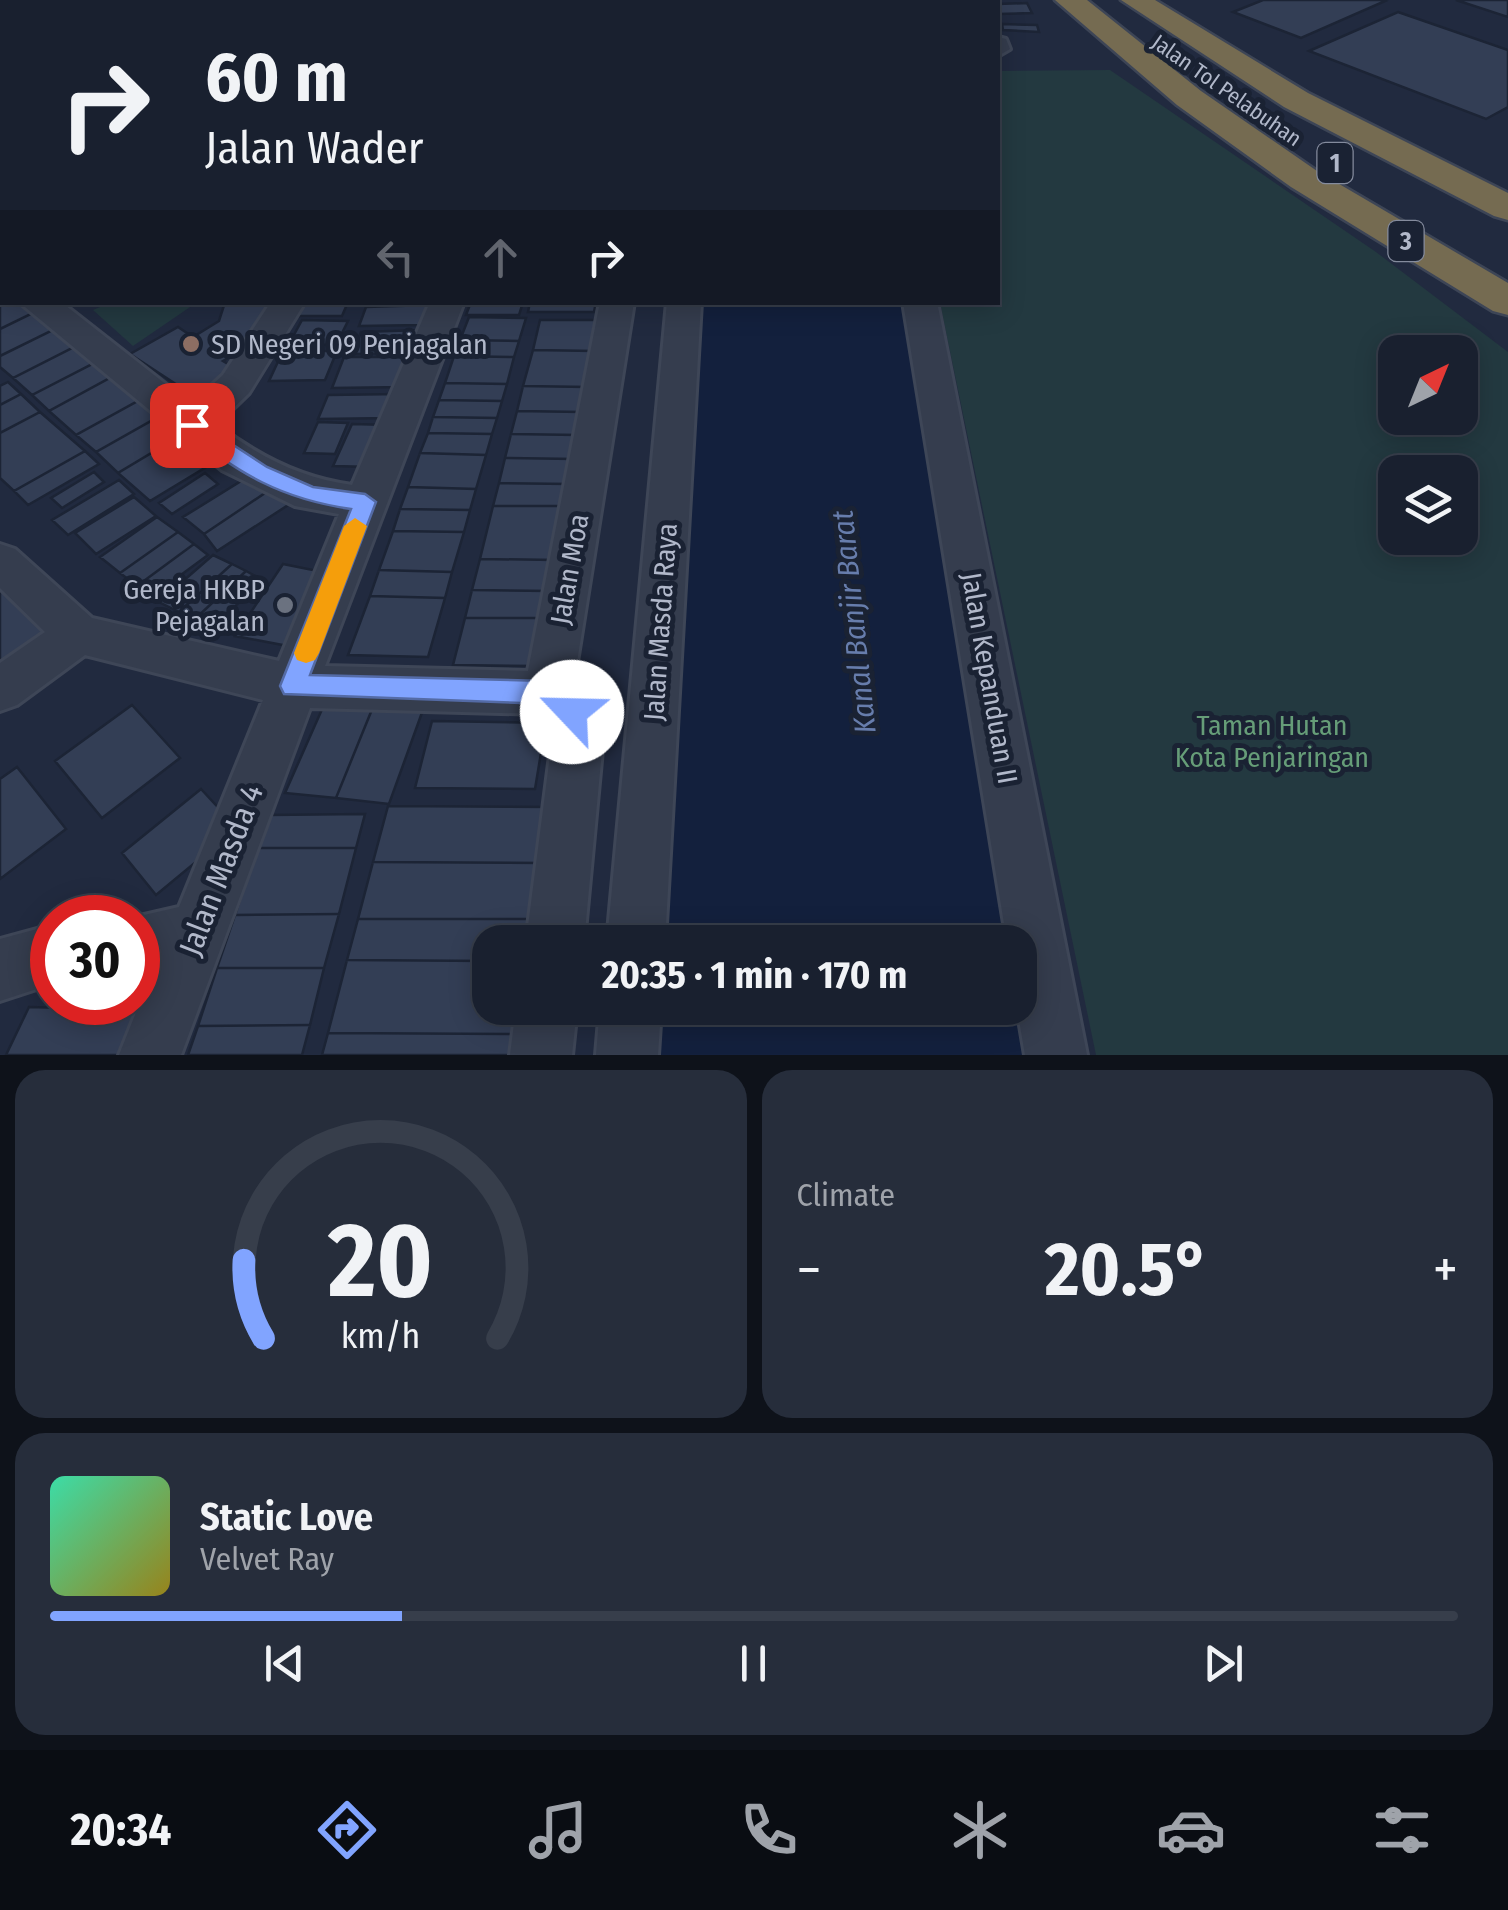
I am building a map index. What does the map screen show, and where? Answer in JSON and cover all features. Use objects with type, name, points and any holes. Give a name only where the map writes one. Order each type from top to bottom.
[{"type":"highway","name":"3","points":[[1069,0],[1188,98],[1304,179],[1508,302]]},
{"type":"highway","name":"Jalan Tol Pelabuhan","points":[[1103,0],[1167,50],[1292,136],[1508,268]]},
{"type":"highway","points":[[1134,0],[1327,117],[1508,208]]},
{"type":"highway","points":[[1304,179],[1334,210],[1508,334]]},
{"type":"street","points":[[192,425],[236,384],[286,305]]},
{"type":"street","name":"Jalan Masda 4","points":[[150,1055],[446,305]]},
{"type":"street","name":"Jalan Moa","points":[[548,693],[616,305]]},
{"type":"street","name":"Jalan Masda Raya","points":[[637,925],[684,305]]},
{"type":"street","name":"Jalan Kepanduan II","points":[[921,305],[1056,1055]]},
{"type":"street","points":[[57,307],[236,460],[310,495],[365,502]]},
{"type":"street","points":[[0,561],[78,634],[293,686],[548,693],[560,698],[579,729],[557,925]]},
{"type":"street","points":[[0,690],[78,634]]},
{"type":"street","points":[[160,940],[196,933]]},
{"type":"street","points":[[0,971],[30,960]]},
{"type":"street","points":[[541,1055],[545,1025]]},
{"type":"street","points":[[627,1055],[630,1025]]},
{"type":"green space","name":"Taman Hutan Kota Penjaringan","points":[[1110,70],[1376,252],[1508,352],[1508,1055],[1096,1055],[940,305],[1000,305],[1000,71]]},
{"type":"green space","points":[[105,305],[193,305],[133,346],[93,310]]},
{"type":"water","name":"Kanal Banjir Barat","points":[[701,305],[904,305],[1009,925],[665,925]]},
{"type":"water","points":[[659,1025],[1024,1025],[1031,1055],[658,1055]]},
{"type":"building","points":[[1263,0],[1385,1],[1301,38],[1233,12]]},
{"type":"building","points":[[1456,0],[1508,0],[1508,17]]},
{"type":"building","points":[[1027,3],[1032,13],[1000,14],[1000,4]]},
{"type":"building","points":[[1398,12],[1508,50],[1508,107],[1486,119],[1309,51]]},
{"type":"building","points":[[1002,24],[1037,25],[1039,32],[1003,30]]},
{"type":"building","points":[[0,305],[33,305],[39,310],[0,329]]},
{"type":"building","points":[[224,305],[284,305],[265,337],[223,361],[238,370],[194,396],[130,354],[178,327],[193,337],[219,321]]},
{"type":"building","points":[[302,305],[347,305],[342,316],[297,316]]},
{"type":"building","points":[[429,305],[423,325],[359,326],[366,307]]},
{"type":"building","points":[[470,305],[522,305],[519,315],[466,315]]},
{"type":"building","points":[[529,305],[595,305],[594,312],[528,312]]},
{"type":"building","points":[[39,310],[59,327],[0,356],[0,329]]},
{"type":"building","points":[[469,317],[526,318],[519,341],[460,340]]},
{"type":"building","points":[[302,320],[348,321],[336,345],[289,344]]},
{"type":"building","points":[[540,320],[599,320],[594,351],[533,350]]},
{"type":"building","points":[[59,327],[80,344],[13,378],[0,367],[0,356]]},
{"type":"building","points":[[421,330],[414,353],[353,354],[361,332]]},
{"type":"building","points":[[460,340],[519,341],[514,357],[454,356]]},
{"type":"building","points":[[80,344],[100,360],[32,395],[13,378]]},
{"type":"building","points":[[533,350],[594,351],[587,387],[523,386]]},
{"type":"building","points":[[283,351],[337,351],[325,380],[269,381]]},
{"type":"building","points":[[454,356],[514,357],[507,384],[445,383]]},
{"type":"building","points":[[344,357],[415,357],[405,387],[332,388]]},
{"type":"building","points":[[100,360],[117,374],[49,411],[32,395]]},
{"type":"building","points":[[117,374],[145,397],[76,435],[49,411]]},
{"type":"building","points":[[8,382],[21,394],[0,405],[0,386]]},
{"type":"building","points":[[445,383],[507,384],[502,401],[439,400]]},
{"type":"building","points":[[523,386],[587,387],[582,412],[517,411]]},
{"type":"building","points":[[21,394],[40,412],[0,433],[0,405]]},
{"type":"building","points":[[400,394],[392,418],[318,419],[328,395]]},
{"type":"building","points":[[145,397],[165,413],[96,452],[76,435]]},
{"type":"building","points":[[439,400],[502,401],[497,418],[433,417]]},
{"type":"building","points":[[517,411],[582,412],[578,435],[511,434]]},
{"type":"building","points":[[40,412],[85,451],[14,491],[0,478],[0,433]]},
{"type":"building","points":[[165,413],[188,431],[118,473],[96,452]]},
{"type":"building","points":[[433,417],[497,418],[492,434],[428,433]]},
{"type":"building","points":[[318,422],[348,423],[335,454],[304,453]]},
{"type":"building","points":[[352,424],[389,425],[372,467],[333,466]]},
{"type":"building","points":[[188,431],[221,458],[150,501],[118,473]]},
{"type":"building","points":[[428,433],[492,434],[486,455],[420,453]]},
{"type":"building","points":[[511,434],[578,435],[574,459],[505,458]]},
{"type":"building","points":[[85,451],[99,464],[28,505],[14,491]]},
{"type":"building","points":[[420,453],[486,455],[476,489],[408,487]]},
{"type":"building","points":[[505,458],[574,459],[569,484],[499,483]]},
{"type":"building","points":[[94,472],[104,482],[62,508],[51,498]]},
{"type":"building","points":[[205,473],[218,484],[172,514],[159,503]]},
{"type":"building","points":[[246,478],[271,489],[204,534],[183,517]]},
{"type":"building","points":[[119,480],[134,494],[68,535],[52,520]]},
{"type":"building","points":[[499,483],[569,484],[565,506],[493,506]]},
{"type":"building","points":[[408,487],[476,489],[470,510],[400,509]]},
{"type":"building","points":[[271,489],[296,500],[217,551],[204,534]]},
{"type":"building","points":[[134,497],[156,516],[96,554],[75,533]]},
{"type":"building","points":[[493,506],[565,506],[555,560],[480,559]]},
{"type":"building","points":[[400,509],[470,510],[464,532],[393,531]]},
{"type":"building","points":[[157,517],[178,532],[120,573],[100,557]]},
{"type":"building","points":[[393,531],[464,532],[452,572],[379,570]]},
{"type":"building","points":[[178,532],[194,544],[137,586],[120,573]]},
{"type":"building","points":[[194,544],[208,555],[151,597],[137,586]]},
{"type":"building","points":[[213,555],[232,564],[179,612],[159,602]]},
{"type":"building","points":[[480,559],[555,560],[549,591],[472,590]]},
{"type":"building","points":[[232,564],[246,571],[194,620],[179,612]]},
{"type":"building","name":"Gereja HKBP Pejagalan","points":[[283,564],[333,574],[288,646],[235,636]]},
{"type":"building","points":[[379,570],[452,572],[445,598],[370,596]]},
{"type":"building","points":[[246,571],[263,580],[211,629],[194,620]]},
{"type":"building","points":[[7,584],[58,640],[0,678],[0,589]]},
{"type":"building","points":[[472,590],[549,591],[544,618],[465,618]]},
{"type":"building","points":[[370,596],[445,598],[428,657],[348,655]]},
{"type":"building","points":[[465,618],[544,618],[535,666],[453,665]]},
{"type":"building","points":[[327,698],[375,702],[336,798],[285,793]]},
{"type":"building","points":[[375,702],[424,707],[389,804],[336,798]]},
{"type":"building","points":[[132,705],[180,758],[102,818],[55,761]]},
{"type":"building","points":[[432,721],[546,723],[535,789],[415,788]]},
{"type":"building","points":[[17,767],[66,829],[0,879],[0,779]]},
{"type":"building","points":[[201,789],[237,828],[156,895],[122,853]]},
{"type":"building","points":[[388,806],[553,807],[544,863],[373,862]]},
{"type":"building","points":[[365,814],[356,848],[257,848],[268,815]]},
{"type":"building","points":[[257,848],[356,848],[339,914],[235,915]]},
{"type":"building","points":[[373,862],[544,863],[536,919],[358,919]]},
{"type":"building","points":[[339,914],[324,968],[217,968],[235,915]]},
{"type":"building","points":[[358,919],[536,919],[535,925],[472,925],[472,961],[347,960]]},
{"type":"building","points":[[347,960],[472,961],[472,1025],[521,1025],[520,1034],[328,1033]]},
{"type":"building","points":[[217,968],[324,968],[310,1025],[198,1026]]},
{"type":"building","points":[[29,1007],[30,1025],[133,1025],[121,1055],[6,1055]]},
{"type":"building","points":[[310,1025],[302,1055],[188,1055],[198,1026]]},
{"type":"building","points":[[328,1033],[520,1034],[517,1055],[322,1055]]},
{"type":"slow traffic","points":[[306,653],[355,526]]},
{"type":"place","name":"SD Negeri 09 Penjagalan","points":[[191,344]]},
{"type":"place","name":"Gereja HKBP Pejagalan","points":[[285,605]]},
{"type":"route","points":[[192,425],[236,460],[310,495],[365,502],[293,686],[548,693],[560,698],[572,712]]}]
